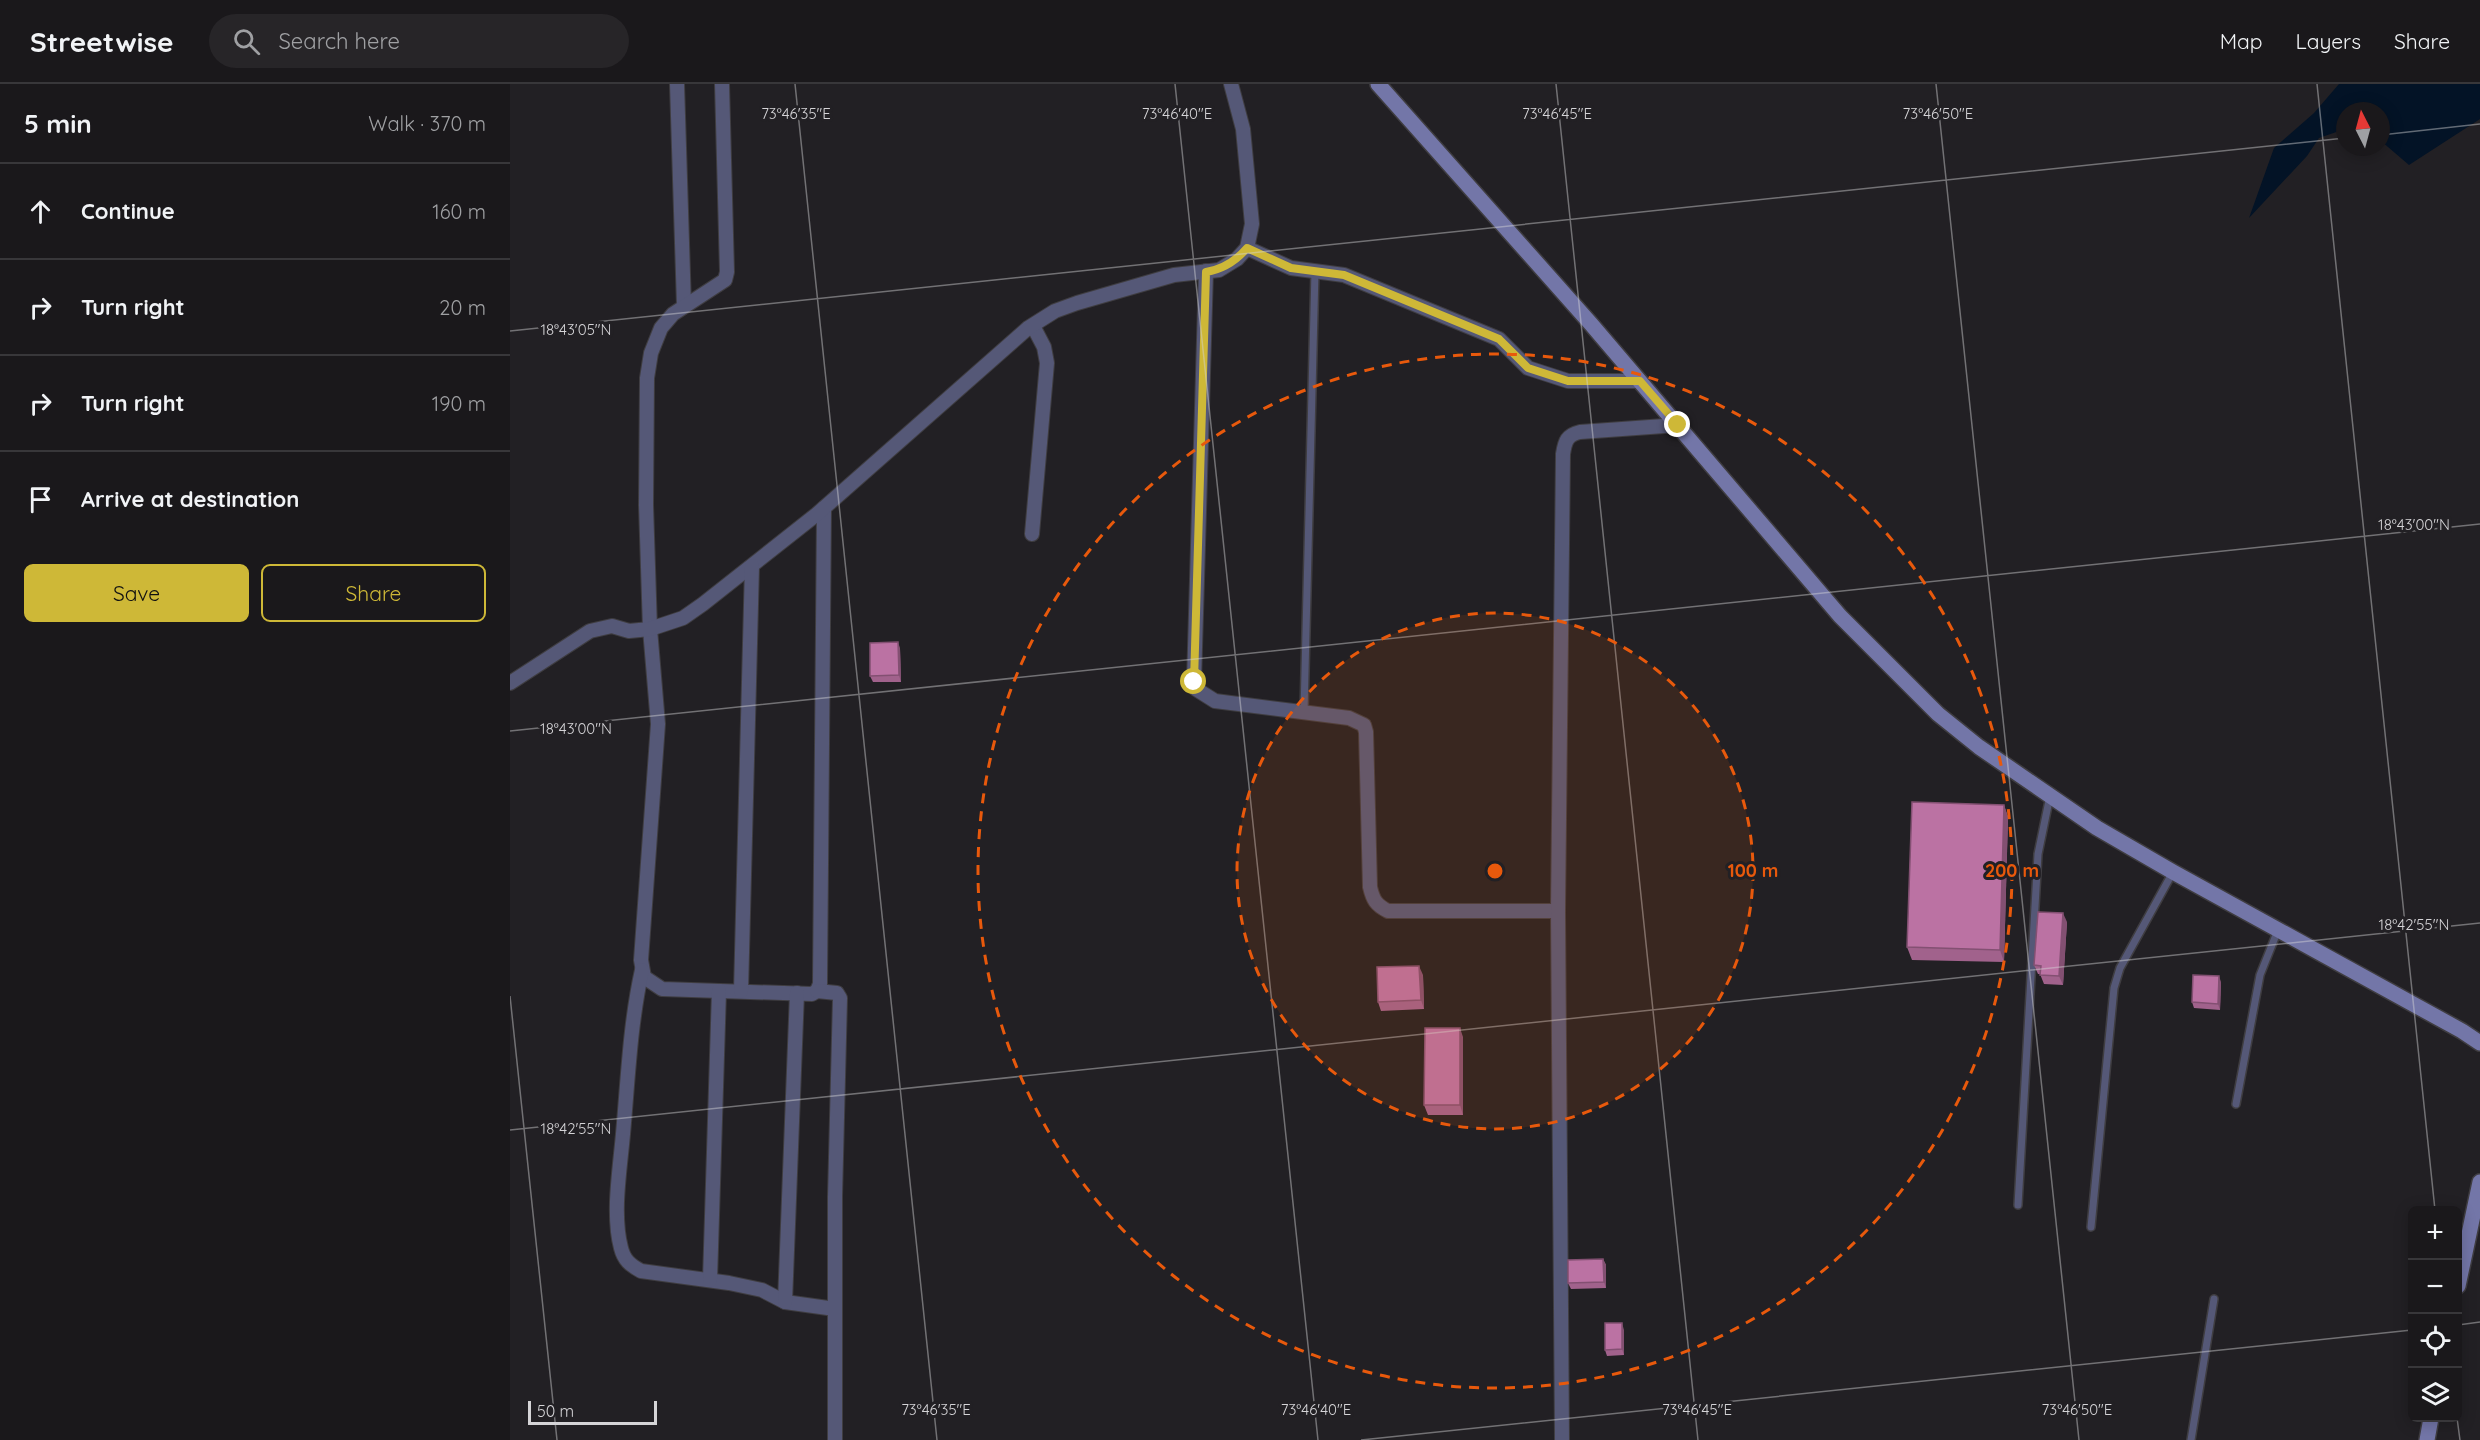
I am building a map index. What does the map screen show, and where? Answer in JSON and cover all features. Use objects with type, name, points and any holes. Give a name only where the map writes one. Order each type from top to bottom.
[{"type":"street","points":[[677,84],[684,306]]},
{"type":"street","points":[[722,84],[727,272],[725,280],[673,314],[658,333],[651,353],[647,378],[646,506],[650,629],[658,724],[642,970],[633,1018],[618,1194],[621,1249],[624,1259],[640,1271],[710,1280],[762,1290],[785,1302],[835,1309]]},
{"type":"street","points":[[510,683],[590,631],[612,626],[629,631],[650,629],[683,618],[824,508],[1033,326],[1055,311],[1174,275],[1219,270],[1237,259],[1247,248],[1252,224],[1243,129],[1231,84]]},
{"type":"street","points":[[1378,84],[1640,381],[1840,616],[1930,706],[1979,747],[2097,828],[2480,1043]]},
{"type":"street","points":[[1247,248],[1291,268],[1344,275],[1499,339],[1528,368],[1568,381],[1640,381]]},
{"type":"street","points":[[1206,272],[1194,682],[1196,689],[1215,701],[1349,718],[1364,725],[1370,887],[1373,899],[1378,906],[1388,911],[1558,910]]},
{"type":"street","points":[[1032,534],[1047,363],[1044,347],[1033,326]]},
{"type":"street","points":[[1562,1440],[1558,910],[1563,454],[1565,441],[1571,434],[1678,425]]},
{"type":"street","points":[[817,991],[820,984],[824,508]]},
{"type":"street","points":[[741,991],[752,566]]},
{"type":"street","points":[[642,970],[644,977],[662,989],[812,994],[817,991],[832,991],[840,998],[835,1197],[835,1440]]},
{"type":"street","points":[[710,1280],[719,991]]},
{"type":"street","points":[[785,1302],[797,993]]},
{"type":"street","points":[[2462,1263],[2480,1182]]},
{"type":"street","points":[[2427,1440],[2430,1422]]},
{"type":"lane","points":[[1304,712],[1315,271]]},
{"type":"lane","points":[[2018,1205],[2038,854],[2050,796]]},
{"type":"lane","points":[[2091,1227],[2114,988],[2120,968],[2173,872]]},
{"type":"lane","points":[[2236,1104],[2260,975],[2278,930]]},
{"type":"lane","points":[[2191,1440],[2214,1299]]},
{"type":"water","points":[[2339,84],[2480,84],[2480,119],[2409,165],[2390,149],[2390,102],[2336,102],[2336,132],[2319,138],[2307,156],[2249,218],[2274,148],[2314,113]]},
{"type":"building","points":[[898,642],[899,675],[870,676],[870,643]]},
{"type":"building","points":[[1912,802],[2004,805],[2000,950],[1907,947]]},
{"type":"building","points":[[2038,912],[2063,913],[2059,976],[2040,975],[2041,966],[2034,965]]},
{"type":"building","points":[[1419,966],[1421,1000],[1378,1002],[1377,967]]},
{"type":"building","points":[[2193,975],[2219,976],[2218,1004],[2192,1002]]},
{"type":"building","points":[[1425,1028],[1460,1028],[1460,1105],[1424,1105]]},
{"type":"building","points":[[1603,1259],[1604,1282],[1568,1283],[1568,1260]]},
{"type":"building","points":[[1605,1323],[1622,1323],[1622,1349],[1605,1350]]},
{"type":"route","points":[[1194,682],[1206,272],[1219,270],[1237,259],[1247,248],[1291,268],[1344,275],[1444,315],[1499,339],[1528,368],[1568,381],[1640,381],[1678,425]]}]
